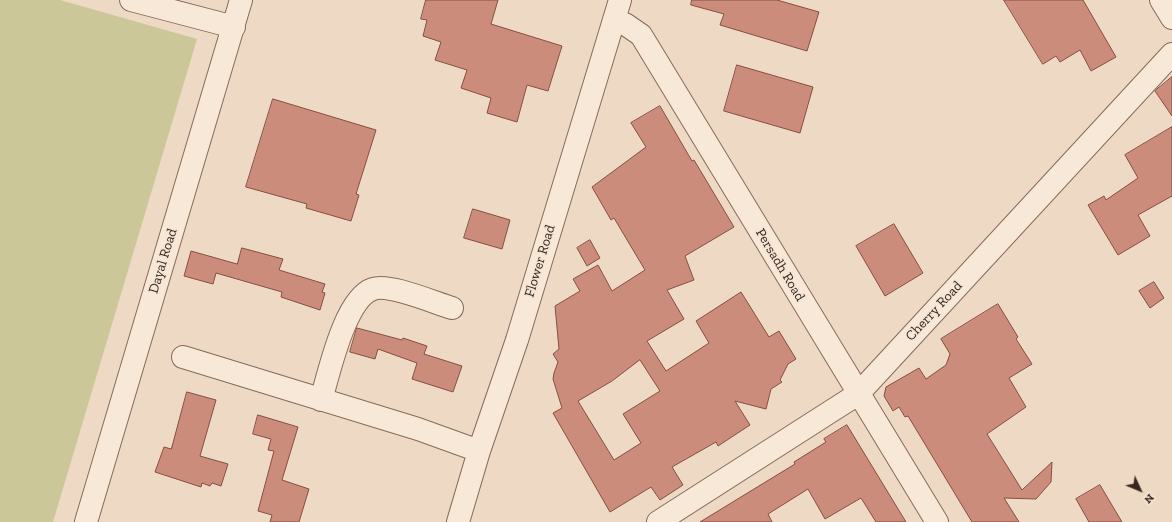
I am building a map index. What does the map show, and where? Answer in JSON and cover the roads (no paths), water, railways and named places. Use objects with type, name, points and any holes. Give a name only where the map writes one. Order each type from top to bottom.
[{"type":"street","points":[[131,0],[234,27]]},
{"type":"street","name":"Dayal Road","points":[[86,522],[241,0]]},
{"type":"street","name":"Flower Road","points":[[458,522],[479,451],[517,340],[620,0]]},
{"type":"street","points":[[1161,0],[1172,18]]},
{"type":"street","name":"Persadh Road","points":[[614,21],[625,24],[641,35],[937,522]]},
{"type":"street","name":"Cherry Road","points":[[658,522],[858,394],[1172,54]]},
{"type":"street","points":[[321,400],[339,340],[353,306],[363,295],[373,288],[393,289],[452,308]]},
{"type":"street","points":[[183,357],[418,429],[479,451]]}]
